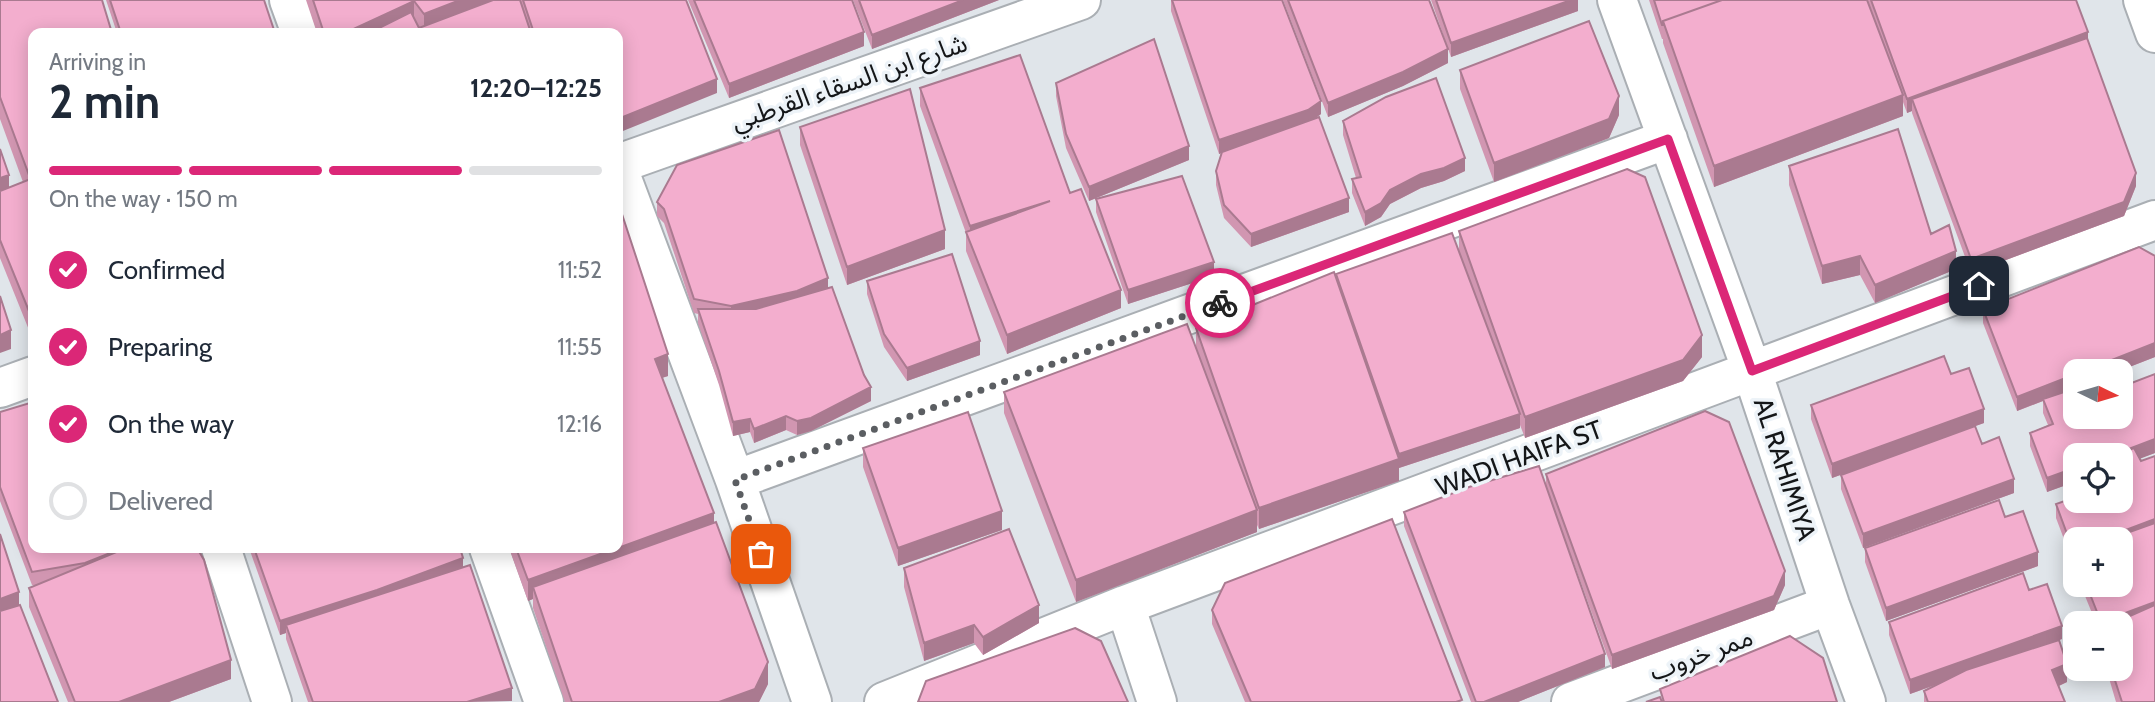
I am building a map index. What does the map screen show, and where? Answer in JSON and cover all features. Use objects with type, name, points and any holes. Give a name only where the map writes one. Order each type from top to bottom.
[{"type":"street","points":[[289,0],[299,28]]},
{"type":"street","name":"شارع ابن السقاء القرطبي","points":[[623,164],[1081,0]]},
{"type":"street","name":"AL RAHIMIYA","points":[[1617,0],[1752,371],[1830,606],[1866,702]]},
{"type":"street","points":[[2143,0],[2155,33]]},
{"type":"street","points":[[735,480],[1668,139]]},
{"type":"street","points":[[623,179],[735,480],[813,702]]},
{"type":"street","name":"WADI HAIFA ST","points":[[889,701],[1125,605],[2155,220]]},
{"type":"street","points":[[0,388],[28,378]]},
{"type":"street","points":[[222,553],[267,701]]},
{"type":"street","points":[[491,553],[544,702]]},
{"type":"street","points":[[1125,605],[1157,702]]},
{"type":"street","name":"ممر خروب","points":[[1571,702],[1830,606]]},
{"type":"building","points":[[0,0],[102,0],[110,28],[28,28],[28,172],[0,97]]},
{"type":"building","points":[[110,0],[264,0],[273,28],[119,28]]},
{"type":"building","points":[[313,0],[460,0],[424,14],[414,1],[356,28],[322,28]]},
{"type":"building","points":[[493,0],[520,0],[529,28],[419,28]]},
{"type":"building","points":[[523,0],[686,0],[717,79],[623,117],[623,28],[532,28]]},
{"type":"building","points":[[694,0],[852,0],[864,32],[729,84]]},
{"type":"building","points":[[859,0],[963,0],[872,35]]},
{"type":"building","points":[[1172,0],[1282,0],[1321,101],[1308,110],[1219,140]]},
{"type":"building","points":[[1288,0],[1429,0],[1448,49],[1403,72],[1328,103]]},
{"type":"building","points":[[1436,0],[1571,0],[1451,43]]},
{"type":"building","points":[[1654,0],[1722,0],[1663,21],[1662,25]]},
{"type":"building","points":[[1722,0],[1867,0],[1903,95],[1714,166],[1663,21]]},
{"type":"building","points":[[1871,0],[2076,0],[2088,32],[1907,99]]},
{"type":"building","points":[[411,12],[419,28],[379,28]]},
{"type":"building","points":[[1589,21],[1619,96],[1609,119],[1494,163],[1460,70]]},
{"type":"building","points":[[2087,38],[2136,173],[2124,202],[1971,259],[1912,99]]},
{"type":"building","points":[[1154,39],[1189,146],[1089,187],[1066,134],[1056,83]]},
{"type":"building","points":[[1020,55],[1070,193],[1081,189],[1121,290],[1007,335],[966,232],[1050,201],[970,226],[920,88]]},
{"type":"building","points":[[1436,78],[1465,158],[1444,168],[1421,174],[1390,190],[1381,203],[1365,212],[1352,179],[1361,177],[1343,121],[1386,97]]},
{"type":"building","points":[[910,89],[945,230],[847,267],[800,127]]},
{"type":"building","points":[[1319,117],[1349,198],[1251,234],[1224,205],[1216,171],[1222,152]]},
{"type":"building","points":[[1898,129],[1931,234],[1949,225],[1956,251],[1875,285],[1860,256],[1822,266],[1789,166]]},
{"type":"building","points":[[779,130],[828,278],[797,291],[731,306],[694,299],[664,209],[657,202],[677,165]]},
{"type":"building","points":[[0,149],[9,175],[0,178]]},
{"type":"building","points":[[1627,169],[1645,177],[1702,335],[1683,360],[1525,417],[1459,231]]},
{"type":"building","points":[[1182,176],[1214,262],[1128,290],[1096,199]]},
{"type":"building","points":[[28,180],[28,309],[0,240],[0,191]]},
{"type":"building","points":[[623,217],[668,354],[655,359],[714,513],[623,546]]},
{"type":"building","points":[[1452,233],[1520,414],[1399,454],[1336,274]]},
{"type":"building","points":[[2139,247],[2155,256],[2155,343],[2114,359],[2063,359],[2063,379],[2017,397],[1983,309]]},
{"type":"building","points":[[952,254],[980,341],[907,368],[884,334],[867,281]]},
{"type":"building","points":[[1334,272],[1399,459],[1259,508],[1196,328]]},
{"type":"building","points":[[832,287],[864,375],[871,387],[811,418],[797,421],[786,416],[754,429],[750,419],[733,422],[698,309],[756,309]]},
{"type":"building","points":[[0,296],[11,330],[0,335]]},
{"type":"building","points":[[1187,324],[1257,510],[1076,580],[1004,392]]},
{"type":"building","points":[[1944,356],[1951,374],[1969,368],[1984,409],[1832,464],[1811,405]]},
{"type":"building","points":[[2155,374],[2155,439],[2133,447],[2133,443],[2063,443],[2063,472],[2047,478],[2030,433],[2053,424],[2043,399],[2063,392],[2063,429],[2133,429],[2133,382]]},
{"type":"building","points":[[28,404],[28,553],[110,553],[85,563],[32,572],[0,487],[0,412]]},
{"type":"building","points":[[1705,411],[1729,422],[1785,571],[1774,596],[1612,655],[1546,474]]},
{"type":"building","points":[[968,412],[1002,511],[898,548],[863,448]]},
{"type":"building","points":[[1975,426],[1982,444],[1999,437],[2014,479],[1863,534],[1841,475]]},
{"type":"building","points":[[2133,448],[2141,461],[2155,456],[2155,519],[2133,527],[2064,527],[2056,504],[2063,502],[2063,513],[2133,513]]},
{"type":"building","points":[[1539,466],[1605,654],[1484,702],[1476,702],[1404,512],[1469,487]]},
{"type":"building","points":[[1999,500],[2005,517],[2023,511],[2038,552],[1886,608],[1865,548]]},
{"type":"building","points":[[1392,519],[1462,700],[1251,702],[1212,610],[1225,583]]},
{"type":"building","points":[[716,522],[768,662],[755,689],[719,702],[572,702],[533,587]]},
{"type":"building","points":[[2155,523],[2155,602],[2131,611],[2097,611],[2091,597],[2133,597],[2133,531]]},
{"type":"building","points":[[1009,529],[1039,605],[983,637],[974,625],[924,643],[904,568]]},
{"type":"building","points":[[0,534],[19,592],[0,599]]},
{"type":"building","points":[[114,553],[200,553],[231,660],[119,702],[75,702],[29,588]]},
{"type":"building","points":[[256,553],[462,553],[463,558],[377,590],[280,621]]},
{"type":"building","points":[[518,553],[603,553],[528,580]]},
{"type":"building","points":[[470,565],[512,688],[467,702],[313,702],[286,625]]},
{"type":"building","points":[[2023,573],[2029,590],[2047,584],[2062,626],[1910,680],[1889,622]]},
{"type":"building","points":[[20,605],[58,702],[0,702],[0,611]]},
{"type":"building","points":[[2155,605],[2155,702],[2122,702],[2115,681],[2133,681],[2133,615]]},
{"type":"building","points":[[1075,628],[1101,641],[1128,702],[918,702],[926,681]]},
{"type":"building","points":[[1790,636],[1823,658],[1837,702],[1664,702],[1660,689]]},
{"type":"building","points":[[2059,640],[2063,666],[2052,670],[2065,702],[1928,702],[1924,691],[1966,670]]},
{"type":"building","points":[[1660,697],[1662,702],[1646,702]]},
{"type":"way so far","points":[[761,554],[735,480],[1220,303]]},
{"type":"route","points":[[1220,303],[1668,139],[1752,371],[1979,286]]}]
